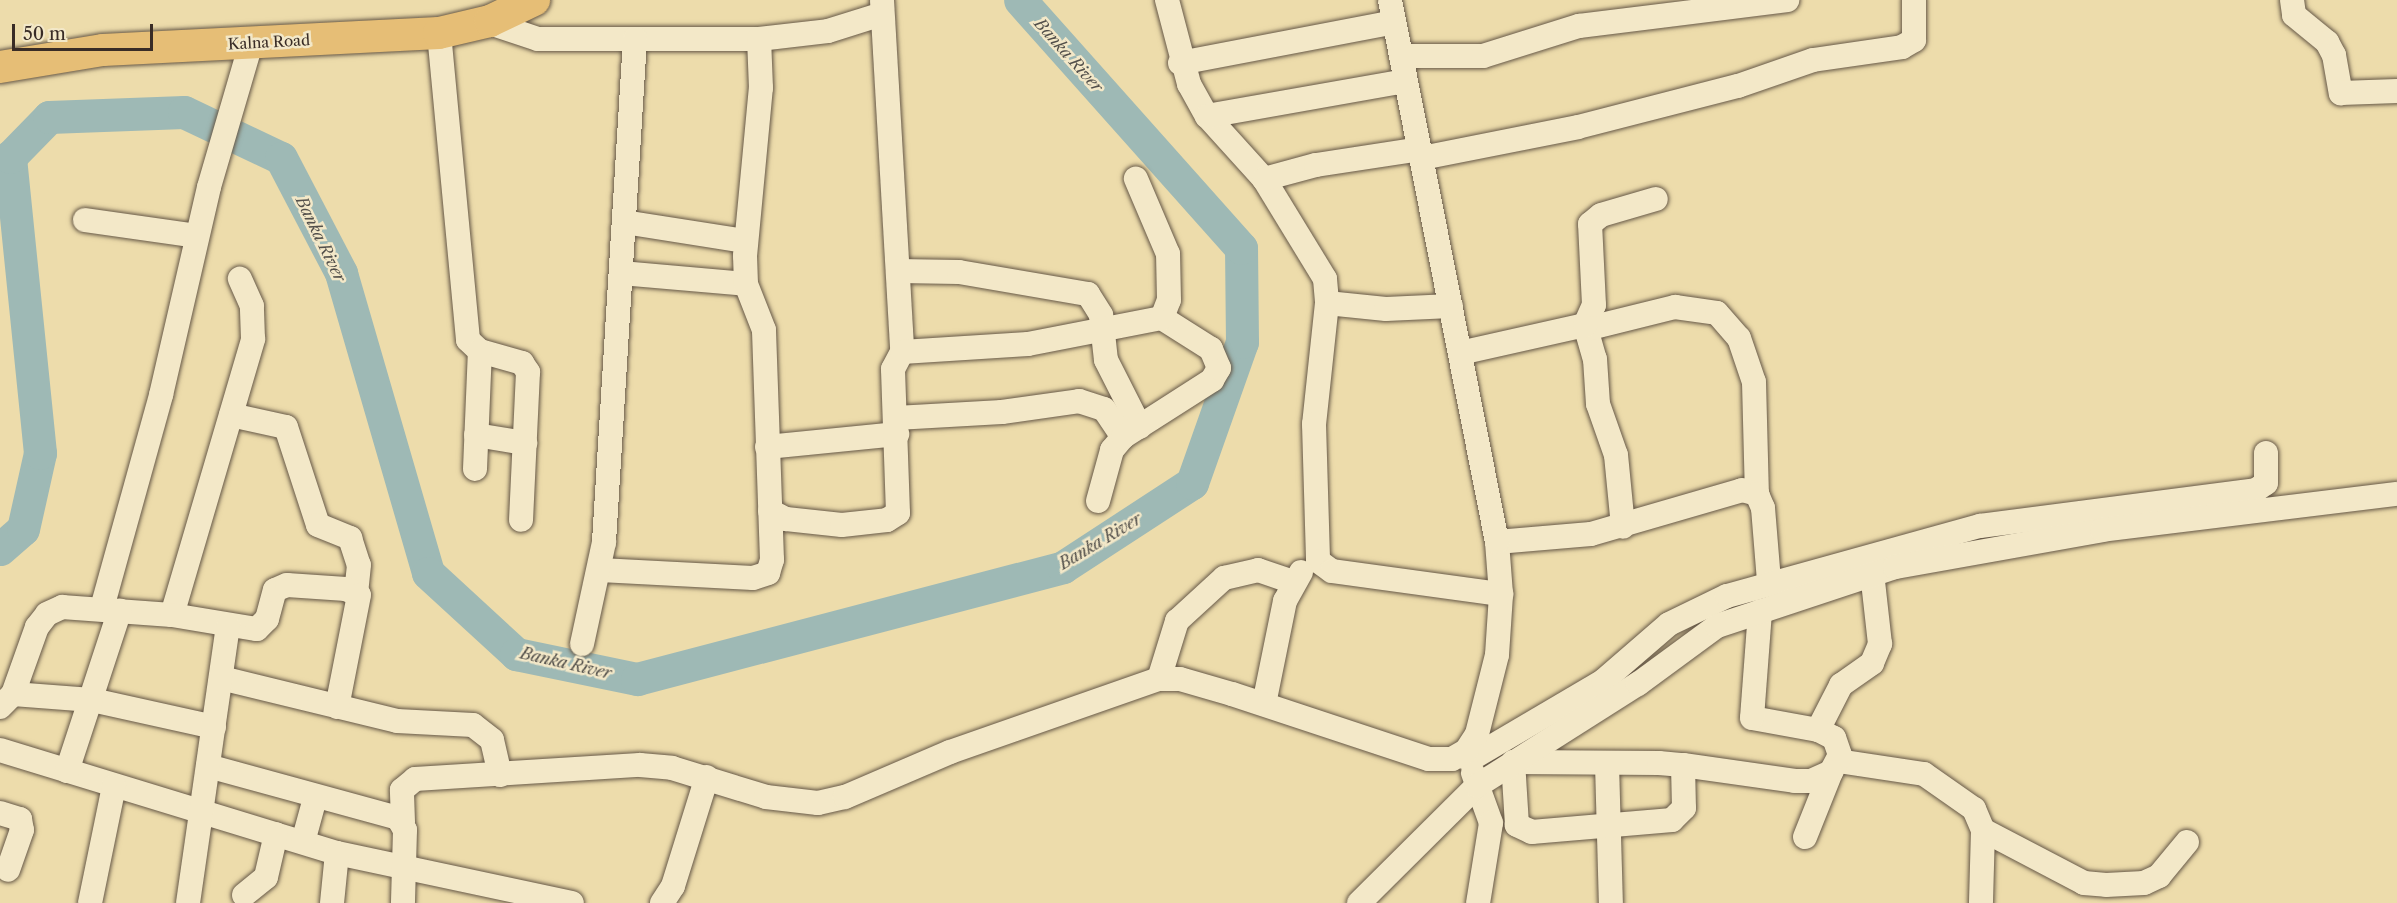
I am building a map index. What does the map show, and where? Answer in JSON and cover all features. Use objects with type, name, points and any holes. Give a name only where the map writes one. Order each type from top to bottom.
[{"type":"main road","name":"Kalna Road","points":[[0,67],[104,50],[439,33],[487,22],[534,0]]},
{"type":"street","points":[[1167,0],[1180,63],[1207,116],[1264,179],[1313,254],[1325,279],[1328,303],[1314,424],[1318,561]]},
{"type":"street","points":[[1401,56],[1483,56],[1579,26],[1787,0]]},
{"type":"street","points":[[1264,179],[1316,165],[1421,153],[1578,127],[1738,86],[1813,60],[1902,47],[1914,40],[1914,0]]},
{"type":"street","points":[[2292,0],[2294,15],[2327,42],[2334,55],[2341,93],[2397,91]]},
{"type":"street","points":[[487,22],[538,39],[759,39],[828,31],[880,7],[902,352],[893,369],[901,499],[898,513],[887,520],[810,524],[770,511]]},
{"type":"street","points":[[1180,63],[1392,11],[1497,542],[1501,594],[1497,655],[1477,734],[1468,755],[1491,823],[1478,903]]},
{"type":"street","points":[[439,33],[462,242],[465,324],[468,340],[480,351],[522,363],[528,372],[521,520]]},
{"type":"street","points":[[582,644],[600,570],[635,39]]},
{"type":"street","points":[[600,570],[753,578],[768,573],[772,560],[764,330],[746,284],[746,240],[761,88],[759,39]]},
{"type":"street","points":[[67,771],[93,700],[111,609],[197,236],[209,187],[241,88],[251,43]]},
{"type":"street","points":[[1207,116],[1405,81]]},
{"type":"street","points":[[1136,179],[1168,254],[1169,300],[1162,318]]},
{"type":"street","points":[[1623,527],[1616,455],[1598,404],[1595,359],[1586,327],[1594,305],[1590,224],[1601,214],[1656,198]]},
{"type":"street","points":[[85,220],[197,236]]},
{"type":"street","points":[[624,222],[746,240]]},
{"type":"street","points":[[898,271],[959,272],[1088,294],[1096,302],[1107,360],[1132,432]]},
{"type":"street","points":[[621,273],[746,284]]},
{"type":"street","points":[[172,615],[253,339],[252,306],[240,279]]},
{"type":"street","points":[[1328,303],[1386,309],[1451,306]]},
{"type":"street","points":[[1460,353],[1675,306],[1717,313],[1739,338],[1754,382],[1757,494],[1763,508],[1769,581]]},
{"type":"street","points":[[902,352],[1028,344],[1102,333],[1162,318],[1211,349],[1219,368],[1212,380],[1132,432],[1112,450],[1098,501]]},
{"type":"street","points":[[474,470],[480,351]]},
{"type":"street","points":[[767,447],[897,426],[1079,401],[1104,410],[1132,432]]},
{"type":"street","points":[[231,415],[286,427],[318,525],[350,537],[359,565],[357,592],[360,605],[337,707]]},
{"type":"street","points":[[476,435],[525,443]]},
{"type":"street","points":[[403,903],[402,790],[407,782],[640,765],[707,777],[794,803],[845,797],[950,752],[1159,679],[1180,679],[1264,704],[1429,759],[1452,759],[1468,755],[1603,681],[1686,613],[1769,581],[1980,526],[2256,490],[2266,483],[2266,453]]},
{"type":"street","points":[[1497,542],[1556,539],[1623,527],[1722,494],[1742,490],[1757,494]]},
{"type":"street","points":[[1359,903],[1477,786],[1638,684],[1697,637],[1760,611],[1872,573],[2102,530],[2397,494]]},
{"type":"street","points":[[1264,704],[1292,582],[1318,561]]},
{"type":"street","points":[[1318,561],[1332,571],[1501,594]]},
{"type":"street","points":[[1159,679],[1177,621],[1224,578],[1258,570],[1292,582]]},
{"type":"street","points":[[1818,730],[1841,685],[1872,663],[1880,644],[1872,573]]},
{"type":"street","points":[[214,727],[93,700],[7,700],[37,627],[47,614],[62,607],[172,615],[228,626],[261,627],[275,590],[281,586],[357,592]]},
{"type":"street","points":[[1760,611],[1752,718],[1818,730],[1834,738],[1840,748],[1805,837]]},
{"type":"street","points":[[188,903],[228,626]]},
{"type":"street","points":[[221,678],[337,707],[421,724],[473,725],[492,740],[500,775]]},
{"type":"street","points":[[0,750],[337,853],[572,903]]},
{"type":"street","points":[[1513,762],[1683,765],[1795,781],[1811,781],[1834,766],[1939,780],[1974,808],[1983,830],[1981,903]]},
{"type":"street","points":[[1513,762],[1520,830],[1609,826],[1681,816],[1683,765]]},
{"type":"street","points":[[1607,764],[1611,903]]},
{"type":"street","points":[[208,766],[403,822]]},
{"type":"street","points":[[662,903],[673,886],[707,777]]},
{"type":"street","points":[[90,903],[114,786]]},
{"type":"street","points":[[303,842],[315,798]]},
{"type":"street","points":[[0,813],[21,819],[22,830],[8,870]]},
{"type":"street","points":[[1983,830],[2084,883],[2106,885],[2144,883],[2159,876],[2187,842]]},
{"type":"street","points":[[244,895],[266,877],[276,834]]},
{"type":"street","points":[[332,903],[337,853]]},
{"type":"waterway","name":"Banka River","points":[[0,549],[23,529],[40,453],[10,157],[49,117],[184,112],[281,158],[341,273],[428,573],[516,654],[637,679],[1063,567],[1192,483],[1242,342],[1241,248],[1020,0]]}]
